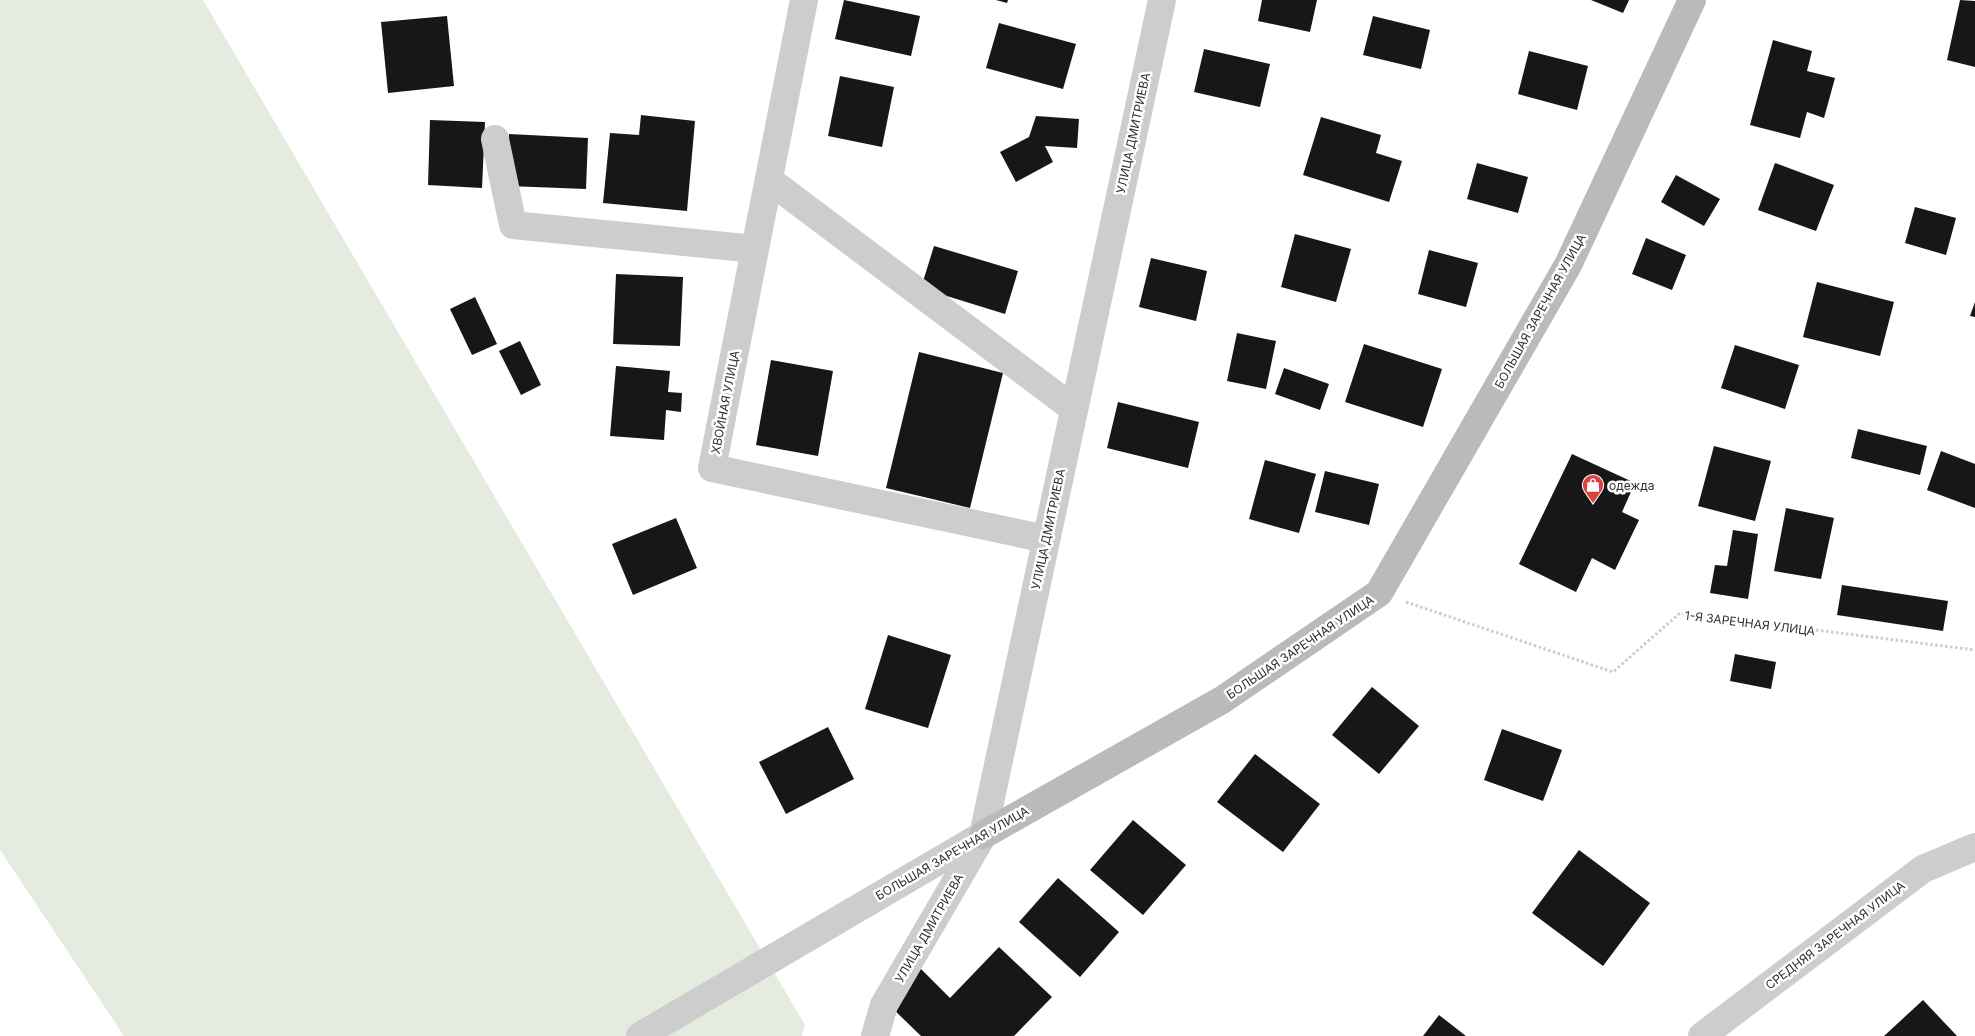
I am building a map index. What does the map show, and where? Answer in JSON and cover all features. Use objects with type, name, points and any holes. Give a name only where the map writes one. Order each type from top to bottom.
[{"type":"street","name":"ХВОЙНАЯ УЛИЦА","points":[[804,0],[712,468],[1046,539]]},
{"type":"street","name":"УЛИЦА ДМИТРИЕВА","points":[[875,1036],[884,1005],[983,835],[1162,0]]},
{"type":"street","name":"БОЛЬШАЯ ЗАРЕЧНАЯ УЛИЦА","points":[[640,1036],[983,835],[1222,700],[1379,593],[1568,265],[1692,0]]},
{"type":"street","points":[[495,140],[513,225],[755,249]]},
{"type":"street","points":[[769,180],[1074,409]]},
{"type":"street","name":"СРЕДНЯЯ ЗАРЕЧНАЯ УЛИЦА","points":[[1702,1036],[1923,868],[1975,847]]},
{"type":"path","name":"1-Я ЗАРЕЧНАЯ УЛИЦА","points":[[1379,593],[1612,672],[1680,613],[1975,650]]},
{"type":"shaded area","points":[[0,0],[203,0],[805,1025],[802,1036],[124,1036],[0,850]]},
{"type":"building","points":[[844,0],[920,16],[911,56],[835,39]]},
{"type":"building","points":[[996,0],[1008,0],[1007,3]]},
{"type":"building","points":[[1262,0],[1317,0],[1310,32],[1258,21]]},
{"type":"building","points":[[1591,0],[1629,0],[1623,13]]},
{"type":"building","points":[[1960,0],[1975,1],[1975,67],[1947,60]]},
{"type":"building","points":[[447,16],[454,86],[388,93],[381,22]]},
{"type":"building","points":[[1373,16],[1430,30],[1421,69],[1363,55]]},
{"type":"building","points":[[999,23],[1076,44],[1063,89],[986,68]]},
{"type":"building","points":[[1773,40],[1812,51],[1807,71],[1835,78],[1824,118],[1807,112],[1800,138],[1750,125]]},
{"type":"building","points":[[1204,49],[1270,64],[1260,107],[1194,92]]},
{"type":"building","points":[[1529,51],[1588,66],[1577,110],[1518,94]]},
{"type":"building","points":[[840,76],[894,87],[882,147],[828,136]]},
{"type":"building","points":[[641,115],[695,121],[687,211],[603,203],[610,133],[639,135]]},
{"type":"building","points":[[1036,116],[1079,119],[1077,148],[1045,146],[1053,162],[1016,182],[1000,152],[1029,137]]},
{"type":"building","points":[[1321,117],[1381,135],[1376,153],[1402,161],[1389,202],[1303,175]]},
{"type":"building","points":[[430,120],[485,122],[482,188],[428,185]]},
{"type":"building","points":[[509,134],[588,138],[586,189],[507,186]]},
{"type":"building","points":[[1477,163],[1528,177],[1518,213],[1467,199]]},
{"type":"building","points":[[1775,163],[1834,185],[1816,231],[1758,210]]},
{"type":"building","points":[[1676,175],[1720,199],[1704,226],[1661,202]]},
{"type":"building","points":[[1915,207],[1956,218],[1946,255],[1905,243]]},
{"type":"building","points":[[1295,234],[1351,249],[1336,302],[1281,287]]},
{"type":"building","points":[[1646,238],[1686,255],[1672,290],[1632,274]]},
{"type":"building","points":[[934,246],[1018,271],[1005,314],[921,288]]},
{"type":"building","points":[[1429,250],[1478,263],[1466,307],[1418,294]]},
{"type":"building","points":[[1151,258],[1207,271],[1196,321],[1139,307]]},
{"type":"building","points":[[616,274],[683,277],[680,346],[613,344]]},
{"type":"building","points":[[1817,282],[1894,302],[1880,356],[1803,337]]},
{"type":"building","points":[[475,297],[497,344],[472,355],[450,309]]},
{"type":"building","points":[[1975,302],[1975,317],[1970,316]]},
{"type":"building","points":[[1237,333],[1276,341],[1266,389],[1227,381]]},
{"type":"building","points":[[520,341],[541,385],[521,395],[499,351]]},
{"type":"building","points":[[1364,344],[1442,369],[1423,427],[1345,402]]},
{"type":"building","points":[[1735,345],[1799,365],[1785,409],[1721,388]]},
{"type":"building","points":[[919,352],[1003,373],[970,508],[886,488]]},
{"type":"building","points":[[771,360],[833,371],[818,456],[756,445]]},
{"type":"building","points":[[616,366],[670,371],[668,392],[682,393],[681,412],[666,410],[664,440],[610,436]]},
{"type":"building","points":[[1284,368],[1329,384],[1320,410],[1275,394]]},
{"type":"building","points":[[1118,402],[1199,422],[1188,468],[1107,448]]},
{"type":"building","points":[[1858,429],[1927,446],[1920,475],[1851,458]]},
{"type":"building","points":[[1714,446],[1771,461],[1755,521],[1698,506]]},
{"type":"building","points":[[1941,451],[1975,464],[1975,508],[1927,490]]},
{"type":"building","points":[[1572,454],[1635,483],[1622,512],[1639,520],[1615,570],[1592,558],[1576,592],[1519,564]]},
{"type":"building","points":[[1265,460],[1316,474],[1299,533],[1249,519]]},
{"type":"building","points":[[1325,471],[1379,484],[1369,525],[1315,512]]},
{"type":"building","points":[[1786,508],[1834,518],[1821,579],[1774,571]]},
{"type":"building","points":[[676,518],[697,568],[633,595],[612,544]]},
{"type":"building","points":[[1733,530],[1758,534],[1748,599],[1710,593],[1715,565],[1727,566]]},
{"type":"building","points":[[1842,585],[1948,601],[1943,631],[1837,615]]},
{"type":"building","points":[[888,635],[951,655],[928,728],[865,709]]},
{"type":"building","points":[[1735,654],[1776,662],[1771,689],[1730,681]]},
{"type":"building","points":[[1372,687],[1419,726],[1379,774],[1332,735]]},
{"type":"building","points":[[828,727],[854,779],[786,814],[759,762]]},
{"type":"building","points":[[1502,729],[1562,750],[1543,801],[1484,780]]},
{"type":"building","points":[[1255,754],[1320,804],[1283,852],[1217,802]]},
{"type":"building","points":[[1133,820],[1186,865],[1143,915],[1090,870]]},
{"type":"building","points":[[1579,850],[1650,903],[1603,966],[1532,913]]},
{"type":"building","points":[[1058,878],[1119,932],[1080,977],[1019,922]]},
{"type":"building","points":[[999,947],[1052,997],[1014,1036],[921,1036],[888,1004],[921,969],[950,998]]},
{"type":"building","points":[[1923,1000],[1957,1036],[1884,1036]]},
{"type":"building","points":[[1439,1015],[1466,1036],[1423,1036]]},
{"type":"place","name":"одежда","points":[[1593,504]]}]
